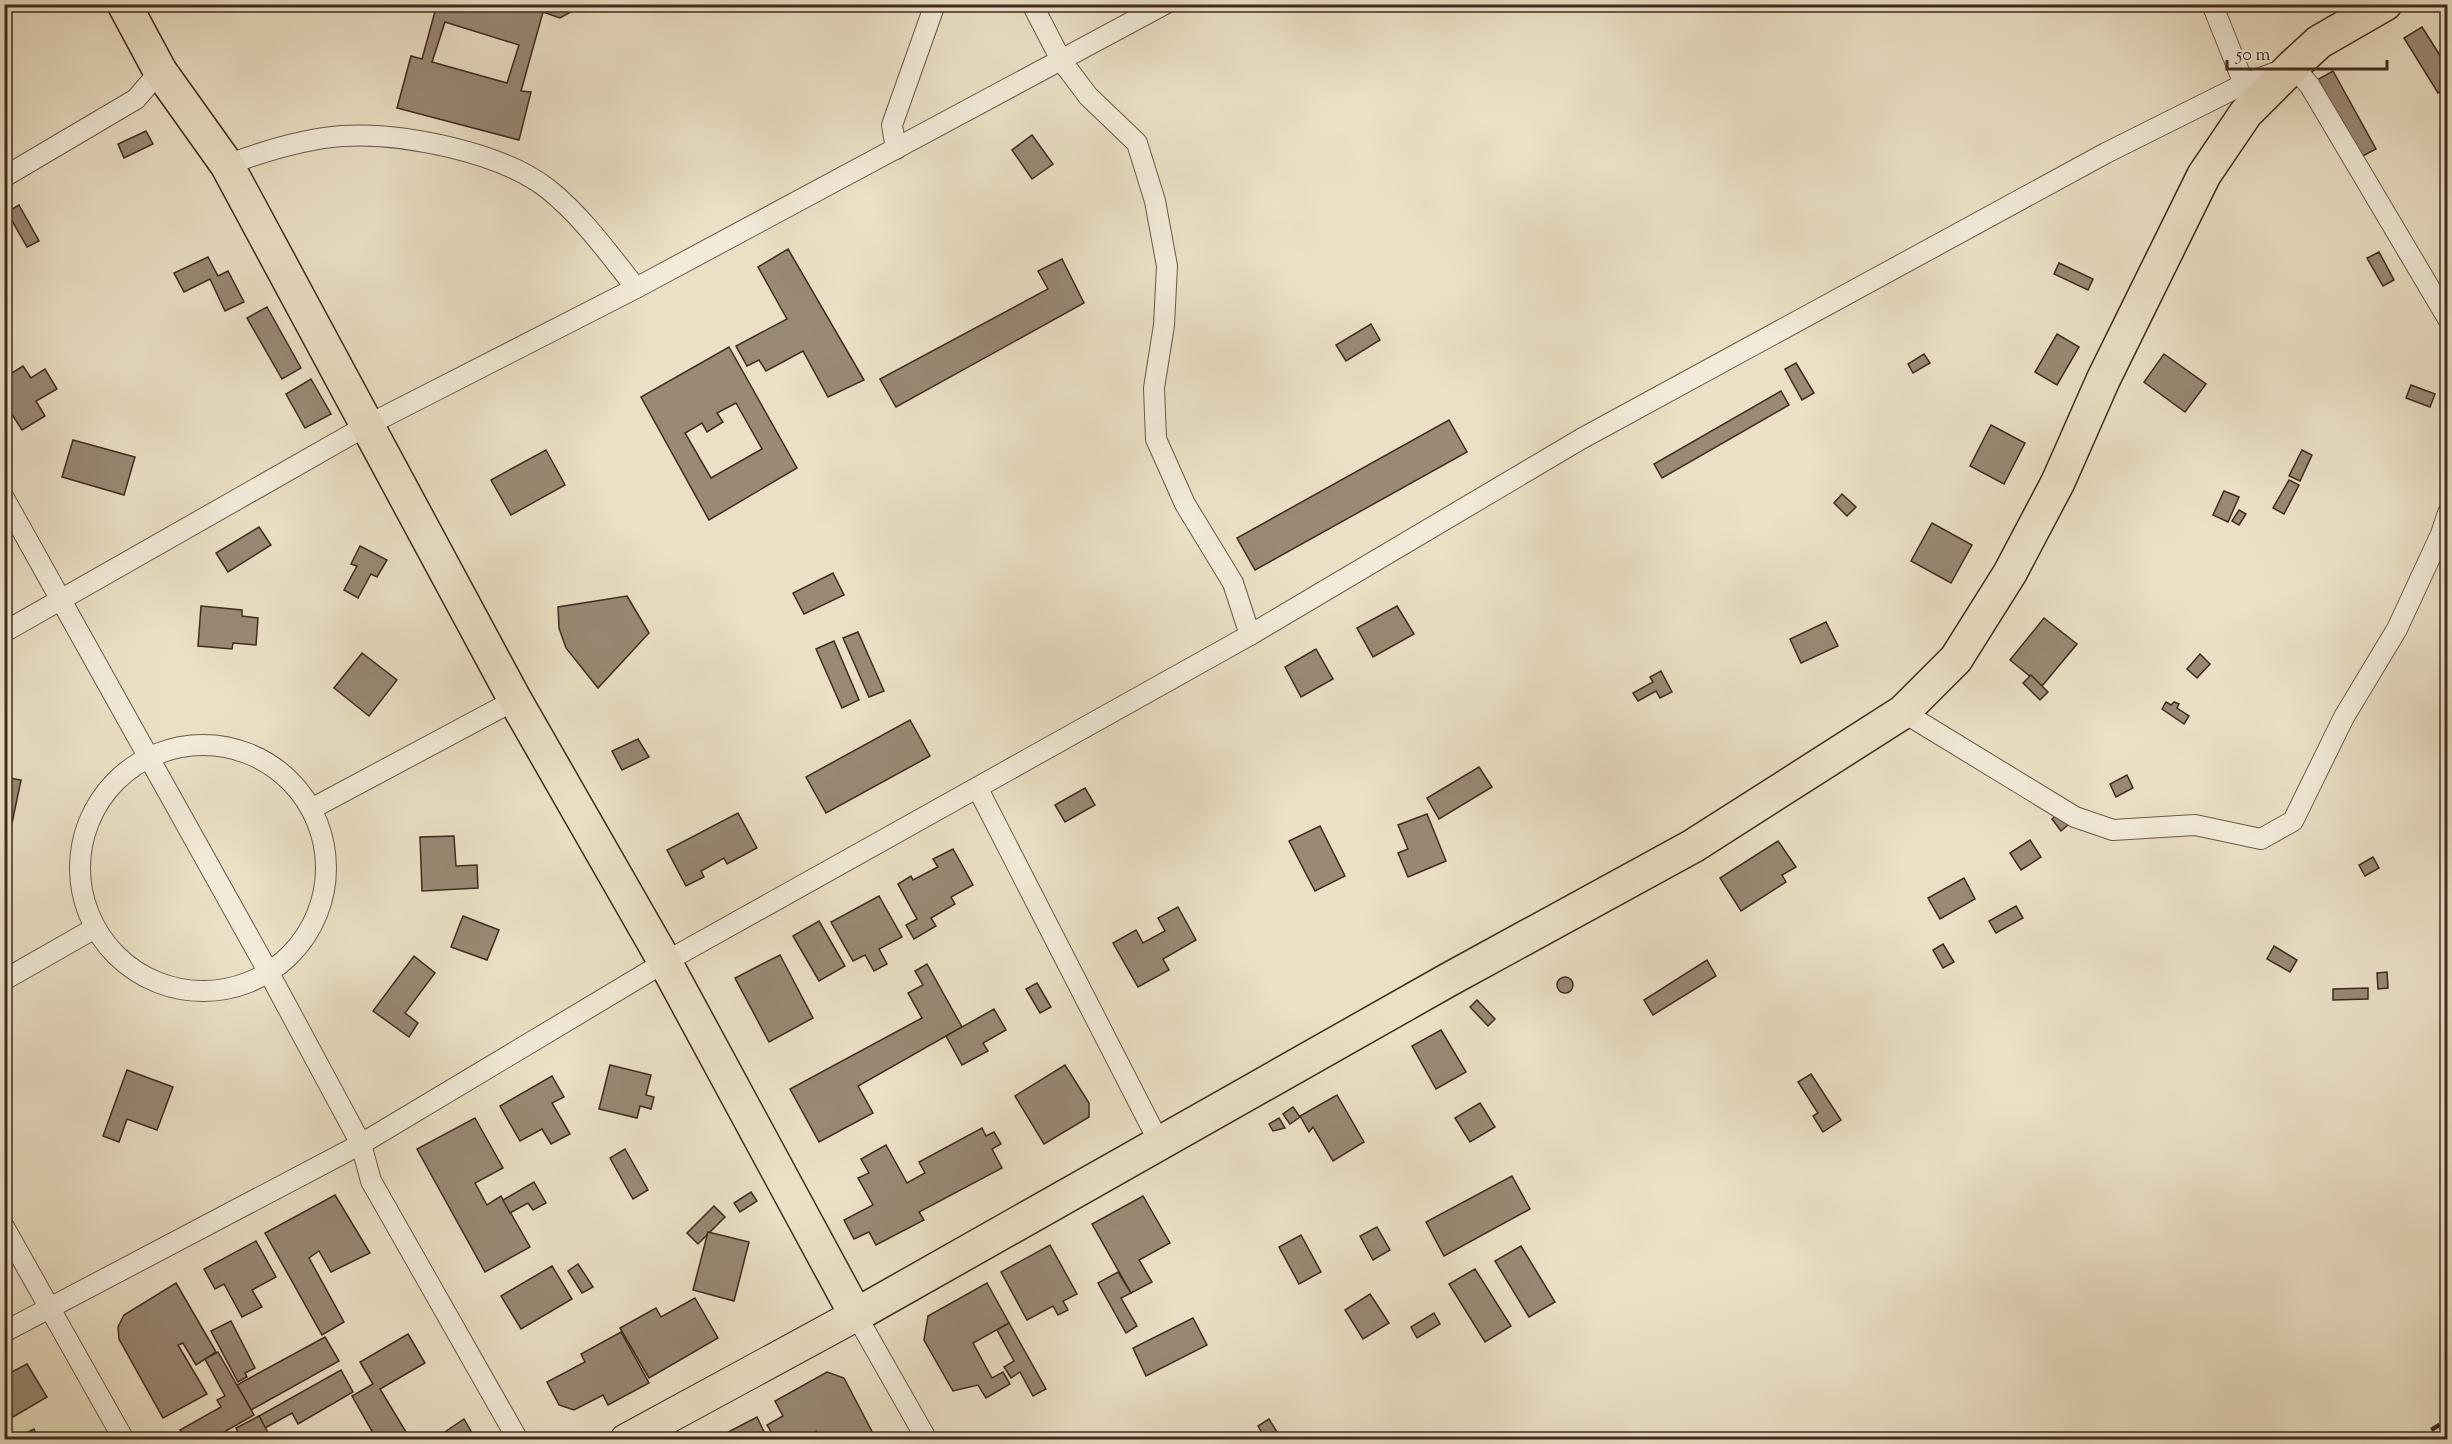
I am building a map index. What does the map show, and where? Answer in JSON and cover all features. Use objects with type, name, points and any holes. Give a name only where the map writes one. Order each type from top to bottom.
[{"type":"highway","points":[[124,4],[160,71],[227,165],[514,700],[665,962],[856,1315],[1159,1142],[1693,846],[1903,712],[1956,658],[2010,573],[2058,482],[2103,380],[2204,175],[2246,113],[2319,42],[2385,4]]},
{"type":"main road","points":[[626,1440],[856,1315]]},
{"type":"street","points":[[896,149],[892,125],[935,4]]},
{"type":"street","points":[[1032,4],[1061,60],[1088,96],[1137,143],[1155,201],[1167,266],[1164,325],[1154,388],[1155,439],[1185,504],[1233,583],[1250,635]]},
{"type":"street","points":[[4,632],[366,426],[636,288],[1165,4]]},
{"type":"street","points":[[2212,4],[2244,84]]},
{"type":"street","points":[[4,1332],[361,1144],[665,962],[1250,635],[1581,439],[2106,153],[2244,84],[2293,66],[2316,96],[2448,319]]},
{"type":"street","points":[[4,177],[136,99],[160,71]]},
{"type":"street","points":[[227,165],[267,150],[342,136],[390,136],[459,149],[501,163],[547,188],[582,223],[636,288]]},
{"type":"street","points":[[4,498],[269,973],[361,1144],[371,1181],[518,1440]]},
{"type":"street","points":[[1903,712],[2075,817],[2103,827],[2113,830],[2195,825],[2261,839],[2293,821],[2344,717],[2397,629],[2441,534],[2448,513]]},
{"type":"street","points":[[311,809],[514,700]]},
{"type":"street","points":[[192,746],[232,749],[270,765],[300,792],[311,809],[325,847],[327,867],[324,893],[312,926],[301,943],[269,973],[235,987],[215,990],[174,988],[137,972],[113,952],[95,928],[87,909],[80,870],[86,830],[105,794],[119,779],[149,758],[192,746]]},
{"type":"street","points":[[978,789],[1159,1142]]},
{"type":"street","points":[[4,980],[95,928]]},
{"type":"street","points":[[4,1227],[124,1440]]},
{"type":"street","points":[[856,1315],[927,1440]]},
{"type":"building","points":[[437,4],[585,4],[560,18],[543,12],[521,91],[531,92],[519,140],[397,108],[411,56],[422,59]],"holes":[[[445,22],[519,45],[507,83],[432,62]]]},
{"type":"building","points":[[2422,27],[2448,68],[2448,87],[2438,93],[2404,38]]},
{"type":"building","points":[[2333,71],[2376,149],[2359,158],[2317,80]]},
{"type":"building","points":[[146,131],[153,144],[124,158],[118,144]]},
{"type":"building","points":[[1032,135],[1053,164],[1032,179],[1012,150]]},
{"type":"building","points":[[19,205],[39,241],[27,247],[7,212]]},
{"type":"building","points":[[788,249],[864,380],[828,397],[803,351],[766,371],[759,360],[747,366],[736,346],[787,319],[758,267]]},
{"type":"building","points":[[2379,252],[2394,280],[2383,286],[2367,258]]},
{"type":"building","points":[[208,257],[218,276],[228,271],[244,302],[225,311],[210,279],[184,292],[174,273]]},
{"type":"building","points":[[1062,259],[1084,303],[896,407],[880,379],[1048,289],[1038,271]]},
{"type":"building","points":[[2059,263],[2093,279],[2088,290],[2054,274]]},
{"type":"building","points":[[267,307],[301,368],[282,379],[247,318]]},
{"type":"building","points":[[1371,324],[1380,340],[1346,361],[1336,345]]},
{"type":"building","points":[[2057,334],[2079,347],[2057,385],[2035,372]]},
{"type":"building","points":[[729,347],[797,468],[709,520],[641,397]],"holes":[[[736,403],[762,449],[711,478],[685,433],[702,423],[707,432],[723,422],[717,413]]]},
{"type":"building","points":[[1924,354],[1930,363],[1913,373],[1908,364]]},
{"type":"building","points":[[2164,354],[2206,384],[2185,412],[2144,382]]},
{"type":"building","points":[[1796,363],[1814,393],[1802,400],[1785,369]]},
{"type":"building","points":[[23,366],[31,378],[45,369],[57,389],[36,401],[45,416],[22,430],[4,402],[4,378]]},
{"type":"building","points":[[311,379],[331,414],[305,428],[286,394]]},
{"type":"building","points":[[2411,385],[2435,394],[2430,407],[2406,398]]},
{"type":"building","points":[[1781,391],[1789,405],[1662,478],[1654,464]]},
{"type":"building","points":[[1449,420],[1467,452],[1255,570],[1237,538]]},
{"type":"building","points":[[1991,425],[2025,443],[2004,484],[1970,466]]},
{"type":"building","points":[[73,440],[135,457],[124,495],[62,477]]},
{"type":"building","points":[[546,450],[565,485],[511,515],[491,480]]},
{"type":"building","points":[[2302,450],[2312,455],[2300,481],[2289,476]]},
{"type":"building","points":[[2289,480],[2299,485],[2284,514],[2273,508]]},
{"type":"building","points":[[2224,491],[2239,497],[2228,522],[2213,515]]},
{"type":"building","points":[[1842,494],[1856,507],[1847,516],[1834,503]]},
{"type":"building","points":[[2239,510],[2246,514],[2239,525],[2232,521]]},
{"type":"building","points":[[1932,523],[1972,545],[1951,583],[1911,561]]},
{"type":"building","points":[[259,527],[271,545],[228,572],[216,553]]},
{"type":"building","points":[[360,546],[387,560],[377,577],[371,574],[358,598],[344,590],[357,566],[351,564]]},
{"type":"building","points":[[833,573],[844,595],[804,614],[793,593]]},
{"type":"building","points":[[627,596],[649,633],[598,688],[566,648],[559,628],[558,607]]},
{"type":"building","points":[[201,606],[242,610],[242,616],[258,618],[256,645],[233,643],[232,649],[198,646]]},
{"type":"building","points":[[1397,606],[1414,634],[1373,657],[1357,628]]},
{"type":"building","points":[[2044,618],[2077,644],[2042,686],[2010,660]]},
{"type":"building","points":[[1826,622],[1838,646],[1801,663],[1790,639]]},
{"type":"building","points":[[858,632],[884,691],[869,697],[843,638]]},
{"type":"building","points":[[834,641],[859,700],[842,708],[816,649]]},
{"type":"building","points":[[1316,649],[1333,679],[1301,697],[1285,667]]},
{"type":"building","points":[[362,653],[397,680],[369,716],[334,688]]},
{"type":"building","points":[[2200,654],[2210,664],[2197,678],[2187,669]]},
{"type":"building","points":[[1661,671],[1672,692],[1660,698],[1656,691],[1638,701],[1633,693],[1653,682],[1650,677]]},
{"type":"building","points":[[2031,675],[2048,692],[2040,700],[2023,683]]},
{"type":"building","points":[[2166,702],[2171,705],[2174,702],[2179,704],[2177,708],[2189,716],[2184,724],[2162,709]]},
{"type":"building","points":[[910,720],[930,756],[826,813],[806,777]]},
{"type":"building","points":[[638,739],[649,757],[622,770],[612,751]]},
{"type":"building","points":[[1479,767],[1492,787],[1439,819],[1427,798]]},
{"type":"building","points":[[2127,775],[2133,788],[2116,797],[2110,784]]},
{"type":"building","points":[[4,777],[21,780],[7,847],[4,847]]},
{"type":"building","points":[[1085,788],[1095,805],[1065,822],[1055,805]]},
{"type":"building","points":[[738,813],[757,848],[727,864],[724,858],[701,871],[704,877],[686,886],[667,850]]},
{"type":"building","points":[[2059,813],[2068,825],[2061,831],[2052,819]]},
{"type":"building","points":[[1427,814],[1446,861],[1408,877],[1398,853],[1408,849],[1398,825]]},
{"type":"building","points":[[1320,826],[1345,876],[1315,891],[1289,841]]},
{"type":"building","points":[[454,836],[456,866],[477,865],[478,888],[422,891],[420,837]]},
{"type":"building","points":[[2030,840],[2041,857],[2021,870],[2010,853]]},
{"type":"building","points":[[1778,841],[1796,867],[1782,875],[1786,882],[1741,911],[1720,878]]},
{"type":"building","points":[[953,849],[973,885],[951,897],[955,904],[931,918],[936,926],[914,939],[906,925],[917,919],[898,884],[911,876],[913,880],[938,867],[933,859]]},
{"type":"building","points":[[2373,857],[2379,868],[2365,876],[2359,865]]},
{"type":"building","points":[[1964,878],[1975,899],[1940,919],[1928,898]]},
{"type":"building","points":[[879,896],[902,937],[879,949],[887,964],[874,971],[865,955],[853,961],[831,922]]},
{"type":"building","points":[[2016,906],[2023,918],[1996,933],[1989,921]]},
{"type":"building","points":[[1178,907],[1196,940],[1163,959],[1169,970],[1138,987],[1113,943],[1136,930],[1143,943],[1165,931],[1158,918]]},
{"type":"building","points":[[463,916],[499,930],[487,960],[451,947]]},
{"type":"building","points":[[819,921],[845,966],[819,981],[793,936]]},
{"type":"building","points":[[1943,944],[1954,962],[1943,968],[1933,950]]},
{"type":"building","points":[[2274,946],[2297,960],[2290,972],[2267,959]]},
{"type":"building","points":[[780,955],[813,1018],[769,1042],[735,978]]},
{"type":"building","points":[[414,956],[435,973],[405,1013],[418,1023],[409,1037],[373,1011]]},
{"type":"building","points":[[1707,960],[1716,976],[1653,1015],[1644,1000]]},
{"type":"building","points":[[927,964],[962,1027],[858,1086],[873,1113],[819,1142],[790,1089],[922,1018],[908,993],[923,985],[915,971]]},
{"type":"building","points":[[2387,972],[2388,988],[2378,989],[2377,973]]},
{"type":"building","points":[[1565,977],[1571,979],[1573,985],[1571,991],[1565,993],[1559,991],[1557,985],[1559,979]]},
{"type":"building","points":[[1037,983],[1051,1007],[1040,1013],[1026,989]]},
{"type":"building","points":[[2368,988],[2368,999],[2333,1000],[2333,989]]},
{"type":"building","points":[[1477,1000],[1495,1019],[1488,1026],[1470,1007]]},
{"type":"building","points":[[994,1009],[1006,1030],[983,1043],[988,1051],[962,1065],[946,1036]]},
{"type":"building","points":[[1441,1030],[1466,1072],[1436,1089],[1412,1046]]},
{"type":"building","points":[[610,1065],[651,1075],[646,1095],[654,1097],[651,1109],[640,1106],[637,1118],[599,1109]]},
{"type":"building","points":[[1065,1065],[1089,1103],[1089,1117],[1044,1144],[1015,1096]]},
{"type":"building","points":[[127,1070],[173,1087],[157,1130],[127,1119],[119,1142],[103,1136]]},
{"type":"building","points":[[1811,1074],[1841,1120],[1823,1132],[1813,1116],[1818,1113],[1798,1082]]},
{"type":"building","points":[[552,1076],[564,1097],[552,1103],[570,1134],[551,1144],[542,1129],[520,1141],[500,1106]]},
{"type":"building","points":[[1337,1095],[1364,1142],[1333,1161],[1313,1127],[1309,1132],[1300,1116]]},
{"type":"building","points":[[1480,1103],[1495,1127],[1470,1142],[1455,1118]]},
{"type":"building","points":[[1293,1107],[1300,1117],[1290,1124],[1283,1114]]},
{"type":"building","points":[[475,1118],[503,1168],[475,1183],[487,1205],[501,1196],[530,1247],[485,1272],[417,1149]]},
{"type":"building","points":[[1279,1118],[1285,1128],[1273,1131],[1269,1124]]},
{"type":"building","points":[[982,1128],[986,1136],[994,1132],[1001,1144],[992,1149],[1002,1168],[919,1212],[924,1220],[876,1245],[869,1232],[854,1239],[844,1220],[873,1205],[858,1178],[869,1173],[861,1159],[886,1145],[907,1183],[925,1173],[919,1162]]},
{"type":"building","points":[[625,1149],[648,1190],[633,1199],[610,1158]]},
{"type":"building","points":[[1512,1176],[1530,1209],[1444,1256],[1426,1222]]},
{"type":"building","points":[[534,1182],[546,1203],[533,1210],[528,1203],[510,1213],[503,1200]]},
{"type":"building","points":[[751,1192],[757,1201],[740,1212],[734,1203]]},
{"type":"building","points":[[335,1195],[370,1253],[331,1272],[319,1251],[309,1258],[344,1322],[322,1335],[265,1233]]},
{"type":"building","points":[[1143,1196],[1170,1243],[1139,1260],[1152,1282],[1131,1293],[1092,1224]]},
{"type":"building","points":[[714,1206],[725,1217],[698,1244],[687,1233]]},
{"type":"building","points":[[1377,1227],[1390,1250],[1373,1260],[1360,1236]]},
{"type":"building","points":[[708,1232],[749,1242],[734,1301],[693,1290]]},
{"type":"building","points":[[1301,1235],[1321,1272],[1299,1284],[1279,1247]]},
{"type":"building","points":[[256,1241],[276,1277],[252,1290],[262,1307],[242,1317],[224,1284],[215,1289],[204,1269]]},
{"type":"building","points":[[1050,1245],[1077,1294],[1063,1301],[1068,1310],[1058,1315],[1053,1306],[1027,1320],[1001,1272]]},
{"type":"building","points":[[1521,1246],[1555,1302],[1529,1317],[1495,1261]]},
{"type":"building","points":[[578,1264],[593,1287],[582,1293],[568,1271]]},
{"type":"building","points":[[552,1266],[572,1299],[521,1329],[501,1296]]},
{"type":"building","points":[[1475,1269],[1511,1326],[1485,1342],[1449,1284]]},
{"type":"building","points":[[1118,1272],[1131,1293],[1121,1298],[1137,1326],[1126,1333],[1098,1283]]},
{"type":"building","points":[[176,1283],[216,1352],[196,1365],[183,1343],[178,1345],[207,1394],[163,1418],[119,1339],[118,1327],[124,1315]]},
{"type":"building","points":[[987,1283],[1009,1323],[973,1343],[992,1378],[1003,1372],[1010,1384],[986,1398],[978,1385],[953,1391],[924,1340],[928,1316]]},
{"type":"building","points":[[1370,1294],[1389,1323],[1363,1339],[1345,1310]]},
{"type":"building","points":[[695,1298],[718,1338],[649,1378],[620,1328],[656,1308],[661,1317]]},
{"type":"building","points":[[1434,1313],[1440,1324],[1417,1338],[1411,1327]]},
{"type":"building","points":[[1193,1318],[1207,1345],[1146,1376],[1133,1348]]},
{"type":"building","points":[[231,1321],[255,1368],[245,1373],[247,1377],[238,1382],[211,1331]]},
{"type":"building","points":[[1009,1323],[1046,1389],[1033,1396],[1020,1372],[1011,1378],[1004,1367],[1014,1361],[997,1330]]},
{"type":"building","points":[[621,1332],[649,1383],[608,1405],[603,1395],[574,1410],[559,1405],[547,1382],[585,1362],[581,1354]]},
{"type":"building","points":[[408,1334],[425,1363],[380,1389],[409,1437],[404,1440],[377,1440],[352,1396],[373,1384],[360,1362]]},
{"type":"building","points":[[325,1337],[339,1361],[251,1410],[237,1385]]},
{"type":"building","points":[[218,1352],[254,1415],[210,1440],[186,1440],[180,1430],[221,1407],[217,1400],[225,1396],[205,1359]]},
{"type":"building","points":[[27,1364],[47,1397],[13,1417],[4,1403],[4,1376]]},
{"type":"building","points":[[341,1370],[353,1392],[298,1424],[292,1413],[265,1428],[259,1416]]},
{"type":"building","points":[[827,1372],[844,1378],[876,1439],[820,1440],[816,1431],[800,1440],[776,1440],[767,1425],[783,1416],[775,1401]]},
{"type":"building","points":[[259,1416],[272,1440],[242,1440],[236,1428]]},
{"type":"building","points":[[757,1417],[768,1440],[713,1440]]},
{"type":"building","points":[[464,1419],[476,1440],[433,1440]]},
{"type":"building","points":[[1269,1419],[1282,1440],[1251,1440],[1262,1433],[1258,1426]]},
{"type":"building","points":[[34,1429],[39,1440],[12,1440]]},
{"type":"railway","points":[[2414,1440],[2448,1420]]}]
